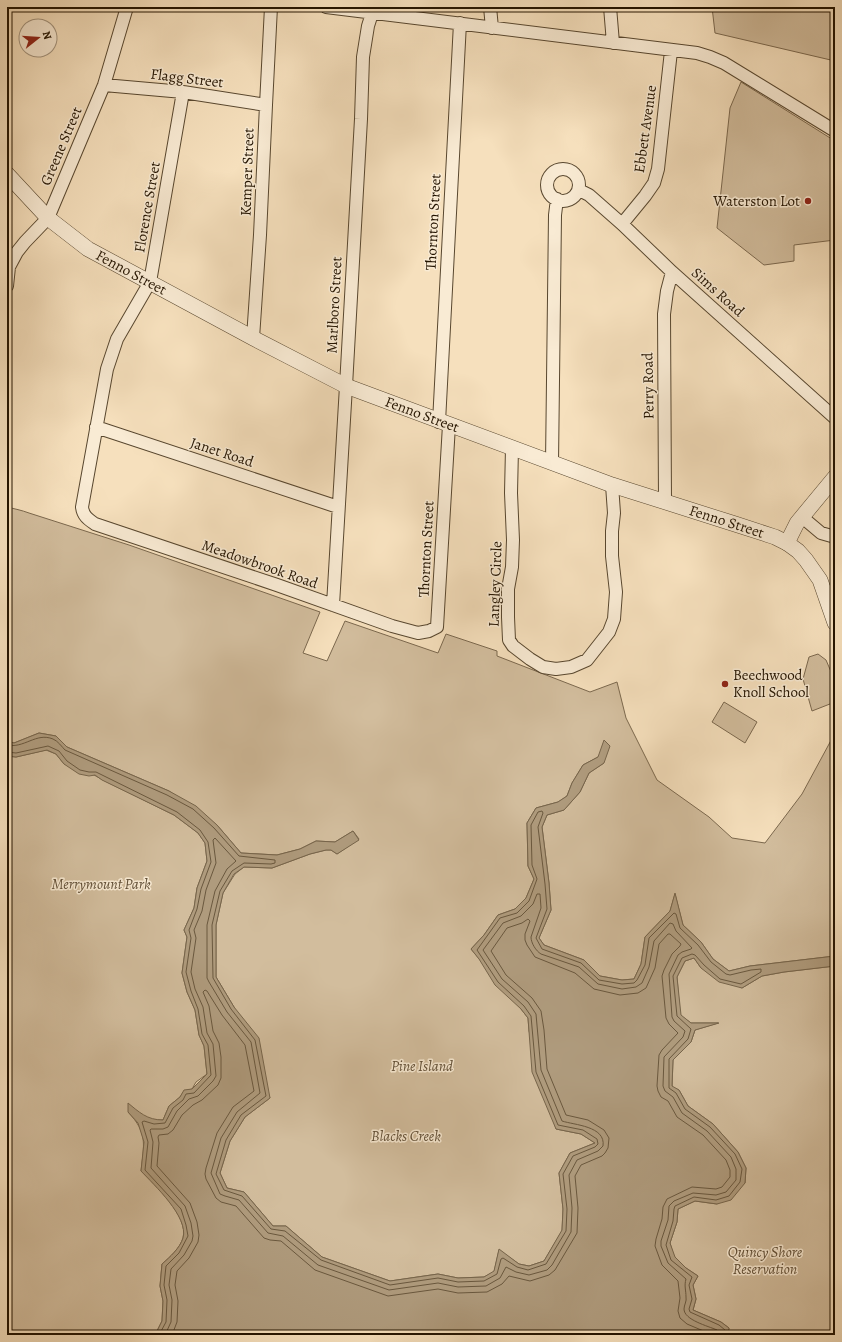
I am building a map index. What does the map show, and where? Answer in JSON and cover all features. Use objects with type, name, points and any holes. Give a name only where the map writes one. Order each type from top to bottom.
[{"type":"street","name":"Greene Street","points":[[7,286],[9,267],[17,252],[24,242],[48,218],[104,85],[127,7]]},
{"type":"street","name":"Kemper Street","points":[[252,338],[260,234],[272,7]]},
{"type":"street","points":[[326,7],[373,10],[492,28],[697,53],[724,63],[835,131]]},
{"type":"street","points":[[490,7],[492,28]]},
{"type":"street","points":[[610,7],[614,43]]},
{"type":"street","name":"Marlboro Street","points":[[333,605],[361,119],[363,57],[368,26],[373,10]]},
{"type":"street","name":"Thornton Street","points":[[437,627],[460,23]]},
{"type":"street","name":"Ebbett Avenue","points":[[622,224],[654,183],[658,169],[671,51]]},
{"type":"street","name":"Flagg Street","points":[[104,85],[183,92],[266,106]]},
{"type":"street","name":"Florence Street","points":[[82,507],[107,369],[117,339],[150,282],[183,92]]},
{"type":"street","points":[[563,169],[569,170],[575,174],[579,181],[579,190],[575,196],[568,200],[563,201],[557,199],[552,196],[549,190],[548,182],[550,177],[555,171],[563,169]]},
{"type":"street","name":"Fenno Street","points":[[7,174],[48,218],[88,249],[252,338],[346,386],[444,424],[612,485],[775,537],[787,543],[806,560],[820,580],[835,623]]},
{"type":"street","name":"Sims Road","points":[[579,190],[589,195],[622,224],[672,272],[835,418]]},
{"type":"street","points":[[552,463],[555,215],[557,199]]},
{"type":"street","name":"Perry Road","points":[[665,501],[664,314],[667,291],[672,272]]},
{"type":"street","name":"Janet Road","points":[[96,427],[338,507]]},
{"type":"street","name":"Langley Circle","points":[[512,448],[511,492],[513,540],[512,566],[508,589],[510,640],[513,646],[543,667],[556,669],[571,667],[587,660],[609,632],[614,619],[616,592],[612,556],[614,513],[612,485]]},
{"type":"street","points":[[787,543],[797,523],[835,477]]},
{"type":"street","name":"Meadowbrook Road","points":[[82,507],[82,512],[86,518],[95,524],[333,605],[418,633],[429,632],[437,627]]},
{"type":"street","points":[[802,517],[821,533],[835,538]]},
{"type":"green space","points":[[712,7],[835,7],[835,61],[715,33]]},
{"type":"green space","points":[[741,82],[835,141],[835,240],[794,245],[794,261],[764,265],[717,228],[730,108]]},
{"type":"green space","name":"Blacks Creek","points":[[7,507],[129,545],[320,612],[303,653],[327,661],[345,621],[438,653],[446,634],[497,651],[497,656],[590,692],[617,682],[626,718],[657,780],[709,817],[732,838],[765,843],[802,794],[835,733],[835,956],[750,966],[729,971],[713,959],[701,942],[683,925],[675,894],[670,911],[645,937],[641,964],[634,979],[622,980],[600,976],[584,960],[544,945],[539,938],[551,910],[542,827],[547,815],[564,810],[580,792],[589,773],[604,763],[598,757],[583,765],[572,783],[567,796],[558,802],[536,808],[527,823],[528,866],[534,879],[526,898],[515,909],[498,915],[484,935],[471,949],[528,1018],[529,1031],[556,1129],[581,1134],[595,1143],[570,1153],[559,1173],[563,1209],[562,1231],[544,1261],[529,1266],[519,1264],[499,1250],[494,1272],[484,1277],[458,1278],[438,1274],[390,1281],[322,1257],[286,1226],[273,1226],[244,1192],[227,1188],[220,1173],[230,1141],[245,1117],[270,1098],[234,1007],[216,977],[216,925],[223,893],[235,874],[244,867],[272,868],[310,854],[326,850],[331,850],[337,854],[359,839],[353,831],[335,842],[316,841],[300,849],[277,855],[241,853],[217,825],[169,791],[67,747],[56,736],[39,733],[14,743],[7,741]]},
{"type":"green space","points":[[818,654],[826,660],[835,681],[835,702],[812,711],[803,679],[809,657]]},
{"type":"green space","points":[[724,702],[757,722],[745,743],[712,722]]},
{"type":"green space","name":"Merrymount Park","points":[[46,750],[56,754],[64,764],[94,775],[174,815],[198,833],[205,843],[207,861],[197,888],[194,908],[184,930],[187,937],[182,973],[187,992],[195,1010],[199,1035],[204,1046],[207,1074],[196,1082],[192,1089],[184,1091],[180,1097],[169,1106],[163,1120],[154,1120],[128,1112],[139,1126],[142,1133],[143,1154],[141,1171],[170,1202],[181,1221],[183,1230],[183,1238],[180,1245],[162,1264],[160,1286],[163,1301],[162,1321],[155,1335],[7,1335],[7,756],[16,757]]},
{"type":"green space","name":"Quincy Shore Reservation","points":[[694,958],[701,968],[742,988],[762,976],[835,966],[835,1335],[728,1335],[729,1328],[721,1322],[693,1310],[696,1299],[693,1285],[698,1276],[674,1257],[670,1243],[677,1222],[678,1209],[695,1201],[717,1204],[745,1183],[746,1168],[738,1152],[713,1124],[688,1106],[679,1090],[672,1087],[673,1060],[691,1042],[695,1030],[718,1023],[691,1023],[680,1015],[677,977],[685,961]]},
{"type":"water","points":[[39,733],[56,736],[67,747],[169,791],[196,806],[217,825],[241,853],[277,855],[300,849],[316,841],[335,842],[353,831],[359,840],[337,854],[331,850],[326,850],[310,854],[272,868],[244,867],[234,874],[223,893],[216,925],[216,977],[234,1007],[259,1038],[270,1098],[245,1117],[230,1141],[220,1173],[227,1188],[244,1192],[273,1226],[286,1226],[322,1257],[390,1281],[438,1274],[458,1278],[484,1277],[494,1271],[499,1249],[519,1264],[529,1266],[544,1261],[562,1230],[563,1209],[559,1173],[570,1153],[595,1143],[581,1134],[556,1129],[532,1072],[528,1018],[521,1009],[495,985],[471,949],[484,935],[498,915],[515,909],[526,898],[534,879],[528,866],[527,823],[536,808],[558,802],[567,796],[572,783],[583,765],[598,757],[604,740],[610,746],[604,763],[589,773],[580,792],[564,810],[547,815],[542,827],[551,910],[539,938],[544,945],[584,960],[600,976],[622,980],[634,979],[641,964],[645,937],[670,911],[675,893],[683,925],[701,942],[713,959],[729,971],[750,966],[835,956],[835,966],[762,976],[742,988],[719,982],[701,968],[694,958],[685,961],[677,977],[681,1015],[691,1023],[719,1023],[695,1030],[691,1042],[673,1060],[672,1086],[679,1090],[688,1106],[713,1124],[738,1152],[746,1168],[745,1183],[731,1200],[717,1204],[695,1201],[678,1209],[677,1222],[670,1243],[675,1257],[686,1268],[698,1276],[693,1285],[696,1299],[693,1310],[721,1322],[729,1328],[728,1335],[155,1335],[162,1321],[163,1301],[160,1286],[162,1264],[180,1245],[183,1238],[183,1230],[181,1221],[176,1211],[162,1193],[141,1171],[144,1142],[138,1123],[128,1112],[128,1103],[152,1119],[163,1120],[169,1106],[180,1097],[184,1090],[192,1089],[207,1074],[204,1046],[199,1035],[195,1010],[187,992],[182,973],[187,937],[184,930],[194,908],[197,888],[207,861],[205,843],[198,833],[174,815],[102,780],[95,775],[89,776],[79,774],[64,764],[56,754],[47,750],[16,757],[7,756],[7,741],[14,743]]},
{"type":"place","name":"Waterston Lot","points":[[808,201]]},
{"type":"place","name":"Beechwood Knoll School","points":[[725,684]]},
{"type":"park label","name":"Pine Island","points":[[422,1066]]}]
